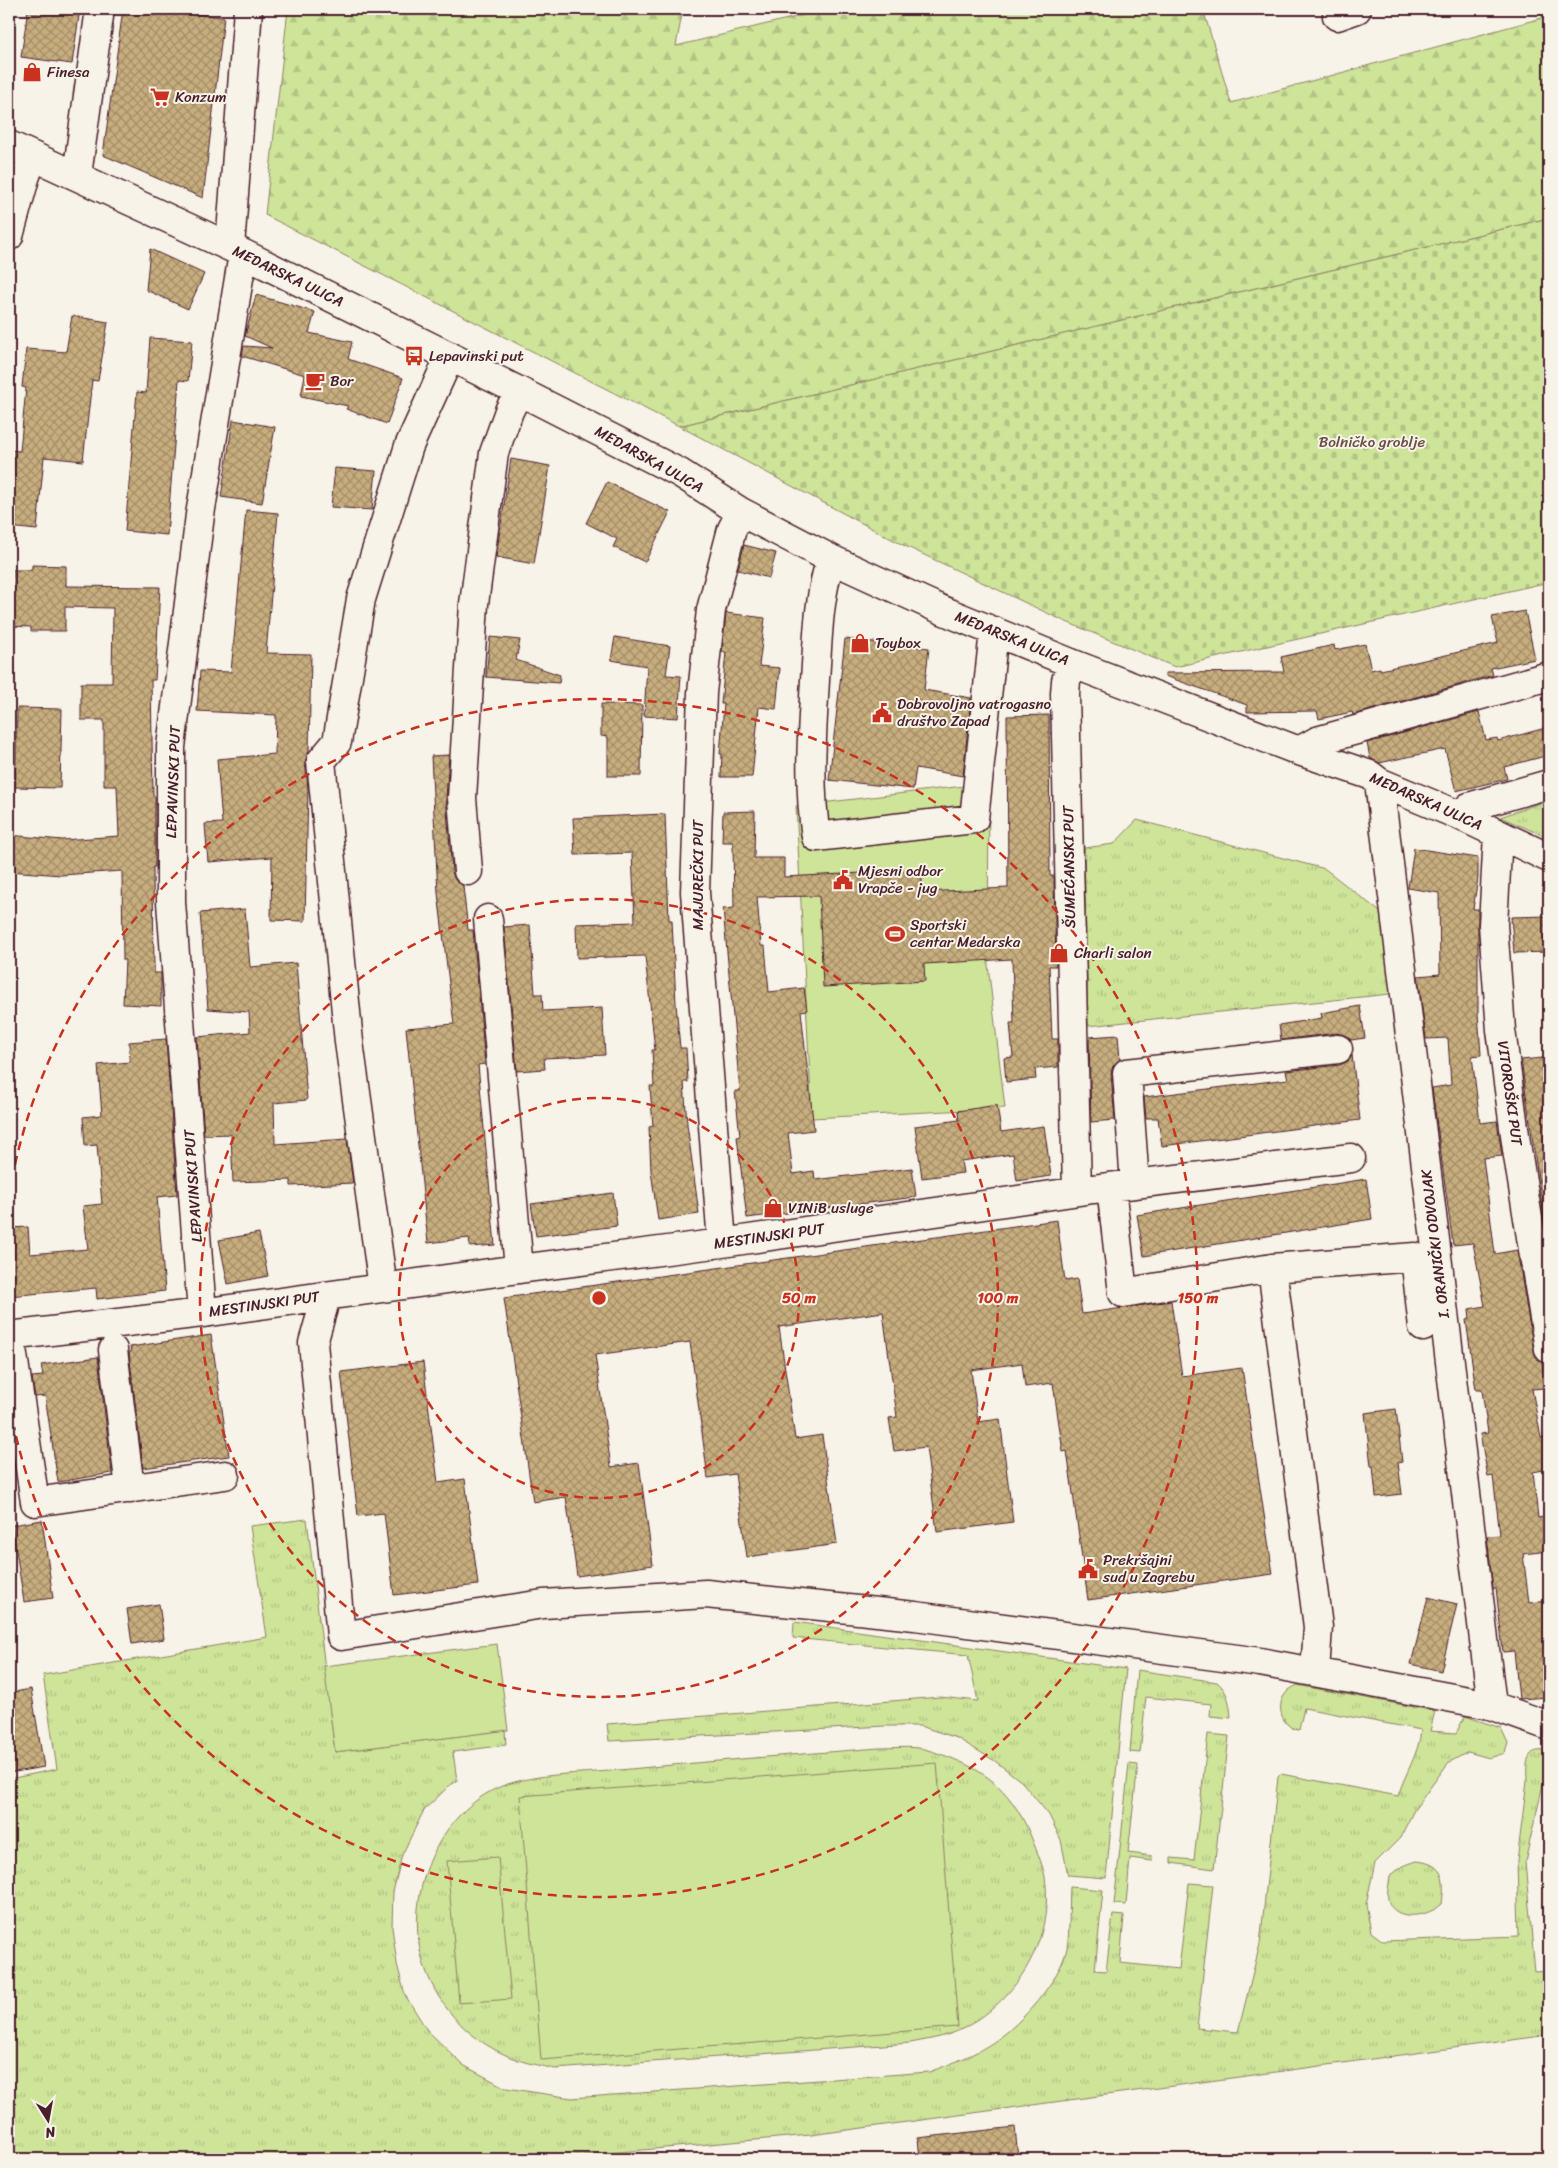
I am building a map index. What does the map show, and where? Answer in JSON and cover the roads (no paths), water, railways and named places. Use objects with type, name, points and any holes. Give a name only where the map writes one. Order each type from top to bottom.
[{"type":"street","points":[[77,176],[100,9]]},
{"type":"street","name":"LEPAVINSKI PUT","points":[[202,1313],[171,902],[171,747],[236,251],[248,9]]},
{"type":"street","name":"MEDARSKA ULICA","points":[[9,145],[236,251],[450,356],[680,473],[741,512],[831,559],[942,610],[994,631],[1300,751],[1370,775],[1379,782],[1463,817],[1549,858]]},
{"type":"street","points":[[9,236],[33,156]]},
{"type":"street","points":[[383,1288],[348,1042],[321,761],[337,742],[361,599],[409,446],[450,356]]},
{"type":"street","points":[[468,871],[462,798],[474,604],[494,453],[509,411],[519,391]]},
{"type":"street","name":"MAJUREČKI PUT","points":[[722,1243],[695,882],[702,693],[711,610],[732,529],[741,512]]},
{"type":"street","points":[[831,559],[824,579],[819,624],[811,750],[811,804],[816,837],[974,818],[994,631]]},
{"type":"street","name":"ŠUMEĆANSKI PUT","points":[[1072,662],[1066,681],[1065,694],[1077,1191]]},
{"type":"street","points":[[1300,751],[1318,741],[1549,676]]},
{"type":"street","name":"I. ORANIČKI ODVOJAK","points":[[1379,782],[1490,1688],[1490,1706]]},
{"type":"street","points":[[1463,817],[1469,807],[1549,784]]},
{"type":"street","name":"VITOROŠKI PUT","points":[[1498,834],[1493,925],[1501,1030],[1517,1150],[1549,1349]]},
{"type":"street","points":[[488,919],[519,1268]]},
{"type":"street","points":[[1338,1049],[1127,1073],[1123,1186],[1123,1293],[1272,1268],[1415,1257],[1423,1327]]},
{"type":"street","name":"MESTINJSKI PUT","points":[[9,1335],[202,1313],[519,1268],[722,1243],[1077,1191],[1352,1158]]},
{"type":"street","points":[[1272,1268],[1318,1627],[1315,1672]]},
{"type":"street","points":[[322,1308],[313,1343],[341,1636],[543,1604],[706,1594],[1063,1634],[1260,1662],[1438,1694],[1490,1706],[1549,1726]]},
{"type":"street","points":[[9,1335],[20,1480],[35,1502],[225,1475]]},
{"type":"street","points":[[113,1350],[130,1489]]},
{"type":"place","name":"Finesa","points":[[32,72]]},
{"type":"place","name":"Konzum","points":[[160,97]]},
{"type":"place","name":"Lepavinski put","points":[[414,356]]},
{"type":"place","name":"Bor","points":[[315,381]]},
{"type":"place","name":"Toybox","points":[[860,643]]},
{"type":"place","name":"Dobrovoljno vatrogasno društvo Zapad","points":[[882,713]]},
{"type":"place","name":"Mjesni odbor Vrapče - jug","points":[[843,880]]},
{"type":"place","name":"Sportski centar Medarska","points":[[895,934]]},
{"type":"place","name":"Charli salon","points":[[1059,953]]},
{"type":"place","name":"VINiB usluge","points":[[773,1208]]},
{"type":"place","name":"Prekršajni sud u Zagrebu","points":[[1088,1569]]},
{"type":"park label","name":"Bolničko groblje","points":[[1372,442]]}]
